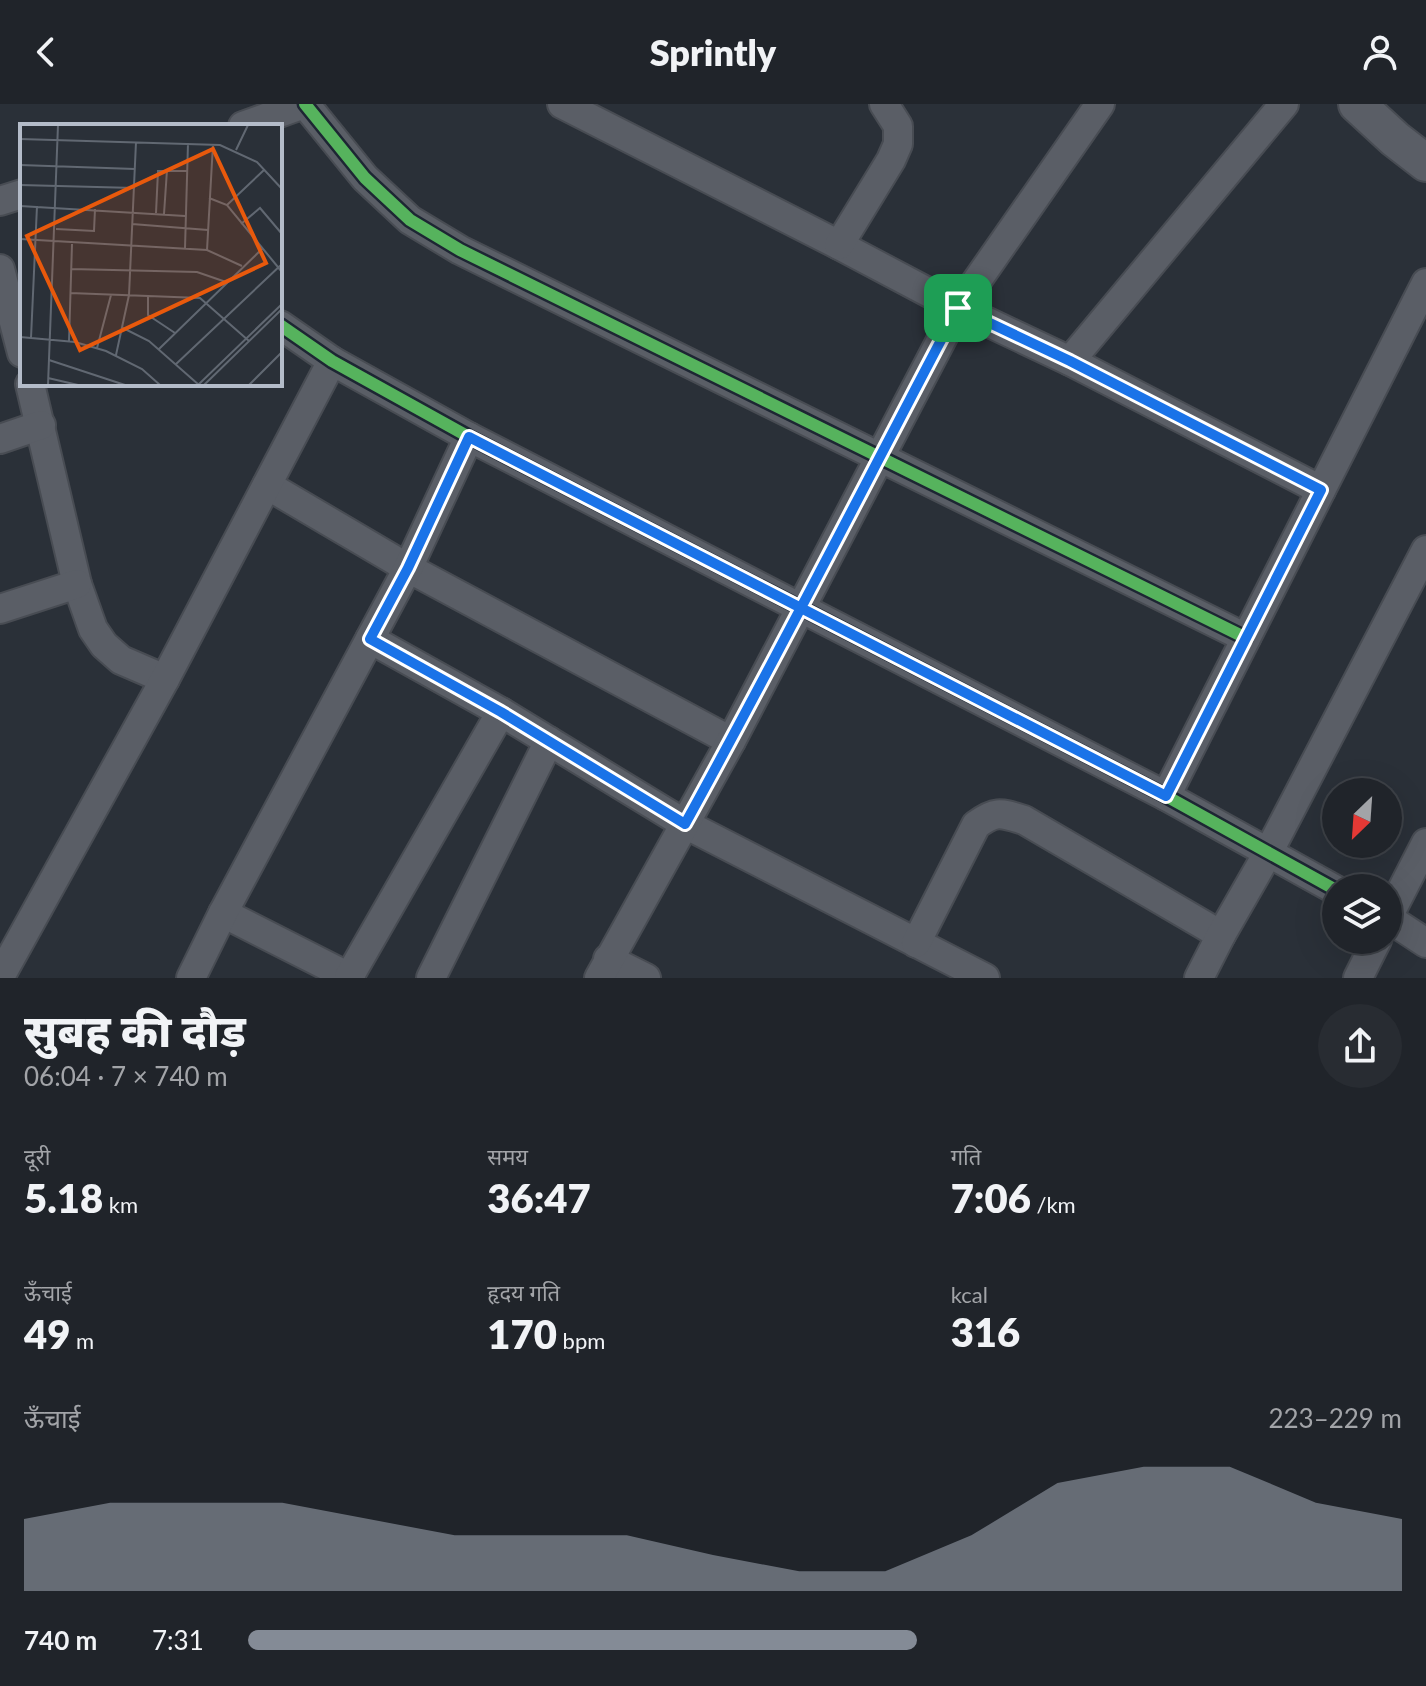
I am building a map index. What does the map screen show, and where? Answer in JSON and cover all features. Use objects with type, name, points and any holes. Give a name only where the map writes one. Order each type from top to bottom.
[{"type":"street","points":[[249,124],[304,104],[365,178],[410,220],[460,250],[1246,638]]},
{"type":"street","points":[[562,104],[1321,490]]},
{"type":"street","points":[[839,245],[898,144],[898,126],[884,104]]},
{"type":"street","points":[[1070,361],[1284,104]]},
{"type":"street","points":[[1357,104],[1426,163]]},
{"type":"street","points":[[646,978],[604,969],[731,741],[958,308],[1091,108]]},
{"type":"street","points":[[0,201],[20,195]]},
{"type":"street","points":[[0,269],[20,345]]},
{"type":"street","points":[[1166,796],[1426,283]]},
{"type":"street","points":[[282,326],[332,361],[469,437],[1166,796],[1322,882]]},
{"type":"street","points":[[0,977],[165,679],[332,361]]},
{"type":"street","points":[[31,386],[77,584],[93,629],[104,645],[121,660],[165,679]]},
{"type":"street","points":[[0,439],[41,425]]},
{"type":"street","points":[[191,978],[408,568],[469,437]]},
{"type":"street","points":[[267,485],[408,568],[731,741]]},
{"type":"street","points":[[1199,978],[1426,550]]},
{"type":"street","points":[[0,609],[77,584]]},
{"type":"street","points":[[370,639],[501,712],[685,824],[985,978]]},
{"type":"street","points":[[223,913],[350,978],[501,712]]},
{"type":"street","points":[[431,978],[549,741]]},
{"type":"street","points":[[916,943],[976,825],[990,814],[1004,814],[1024,820],[1221,935]]},
{"type":"street","points":[[1402,890],[1426,843]]},
{"type":"street","points":[[1402,927],[1426,943]]},
{"type":"street","points":[[1358,978],[1370,954]]},
{"type":"cycle path","points":[[305,104],[365,178],[410,220],[460,250],[1246,638]]},
{"type":"cycle path","points":[[282,326],[332,361],[469,437],[1166,796],[1322,882]]},
{"type":"route","points":[[958,308],[879,456],[800,608],[731,741],[685,824],[501,712],[370,639],[408,568],[469,437],[800,608],[1166,796],[1321,490],[1070,361],[958,308]]}]
